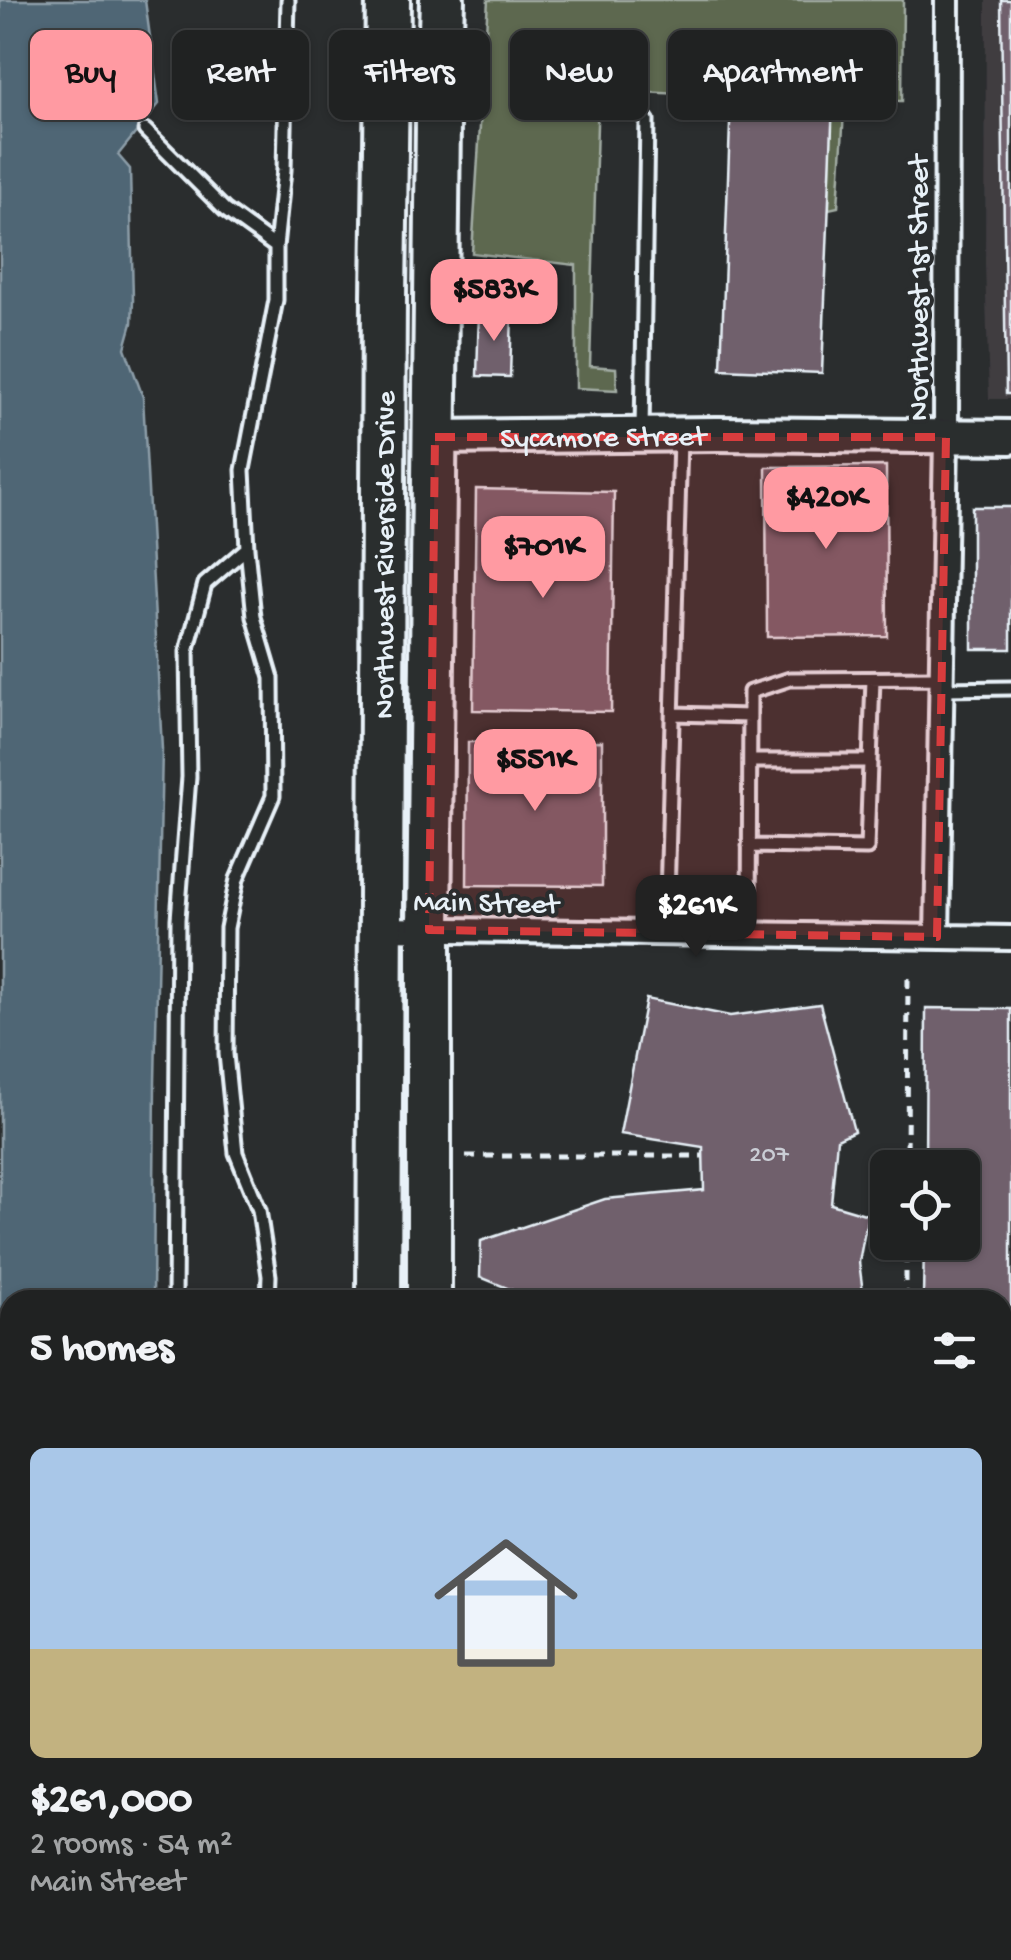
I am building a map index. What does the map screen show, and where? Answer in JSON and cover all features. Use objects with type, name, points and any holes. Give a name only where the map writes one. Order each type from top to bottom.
[{"type":"highway","name":"Northwest Riverside Drive","points":[[380,1290],[388,0]]},
{"type":"highway","name":"Northwest Riverside Drive","points":[[429,1290],[429,930],[442,0]]},
{"type":"main road","name":"Sycamore Street","points":[[435,437],[1011,437]]},
{"type":"street","name":"Northwest 1st Street","points":[[937,937],[946,437],[947,0]]},
{"type":"street","name":"Main Street","points":[[381,929],[1011,938]]},
{"type":"lane","points":[[268,1290],[259,1210],[236,1152],[226,1054],[227,928],[237,879],[273,796],[272,678],[254,616],[243,470],[276,300],[288,0]]},
{"type":"lane","points":[[642,435],[648,120]]},
{"type":"lane","points":[[145,130],[225,210],[276,248]]},
{"type":"lane","points":[[666,933],[680,434]]},
{"type":"lane","points":[[175,1290],[178,919],[189,776],[187,652],[206,584],[247,548]]},
{"type":"lane","points":[[749,934],[750,692],[790,679],[872,679],[1011,688]]},
{"type":"lane","points":[[749,846],[866,848],[872,679]]},
{"type":"lane","points":[[673,714],[750,716]]},
{"type":"lane","points":[[750,761],[870,760]]},
{"type":"path","points":[[906,1150],[908,978]]},
{"type":"path","points":[[453,1156],[703,1156]]},
{"type":"path","points":[[906,1260],[906,1290]]},
{"type":"highlighted area","points":[[435,437],[946,437],[937,937],[429,930]]},
{"type":"shaded area","points":[[986,0],[1011,0],[1011,399],[989,399]]},
{"type":"green space","points":[[488,0],[903,0],[902,101],[896,101],[896,30],[668,30],[668,93],[648,92],[648,30],[510,30],[510,120],[597,120],[590,366],[616,368],[617,390],[576,388],[576,265],[472,253],[480,120],[490,120],[490,30],[486,30]]},
{"type":"green space","points":[[831,120],[843,120],[838,207],[829,209]]},
{"type":"water","points":[[0,0],[145,0],[149,30],[30,30],[30,120],[146,120],[118,155],[130,169],[133,300],[125,348],[143,397],[162,749],[153,1290],[0,1290]]},
{"type":"water","points":[[152,52],[159,104],[152,113]]},
{"type":"building","points":[[1001,0],[1011,0],[1011,394],[1006,394]]},
{"type":"building","points":[[730,120],[832,120],[822,373],[721,369]]},
{"type":"building","points":[[479,310],[512,312],[510,377],[477,376]]},
{"type":"building","points":[[886,466],[887,636],[767,637],[766,467]]},
{"type":"building","points":[[476,489],[614,492],[611,712],[473,710]]},
{"type":"building","points":[[972,507],[1011,507],[1011,649],[972,649]]},
{"type":"building","points":[[602,741],[602,886],[467,885],[468,742]]},
{"type":"building","points":[[646,999],[730,1016],[820,1004],[854,1131],[837,1139],[831,1204],[868,1215],[859,1262],[863,1290],[512,1290],[480,1277],[481,1241],[605,1199],[704,1190],[703,1147],[620,1134]]},
{"type":"building","points":[[926,1008],[1011,1009],[1011,1290],[923,1290],[924,1260],[980,1260],[980,1150],[925,1150]]}]
